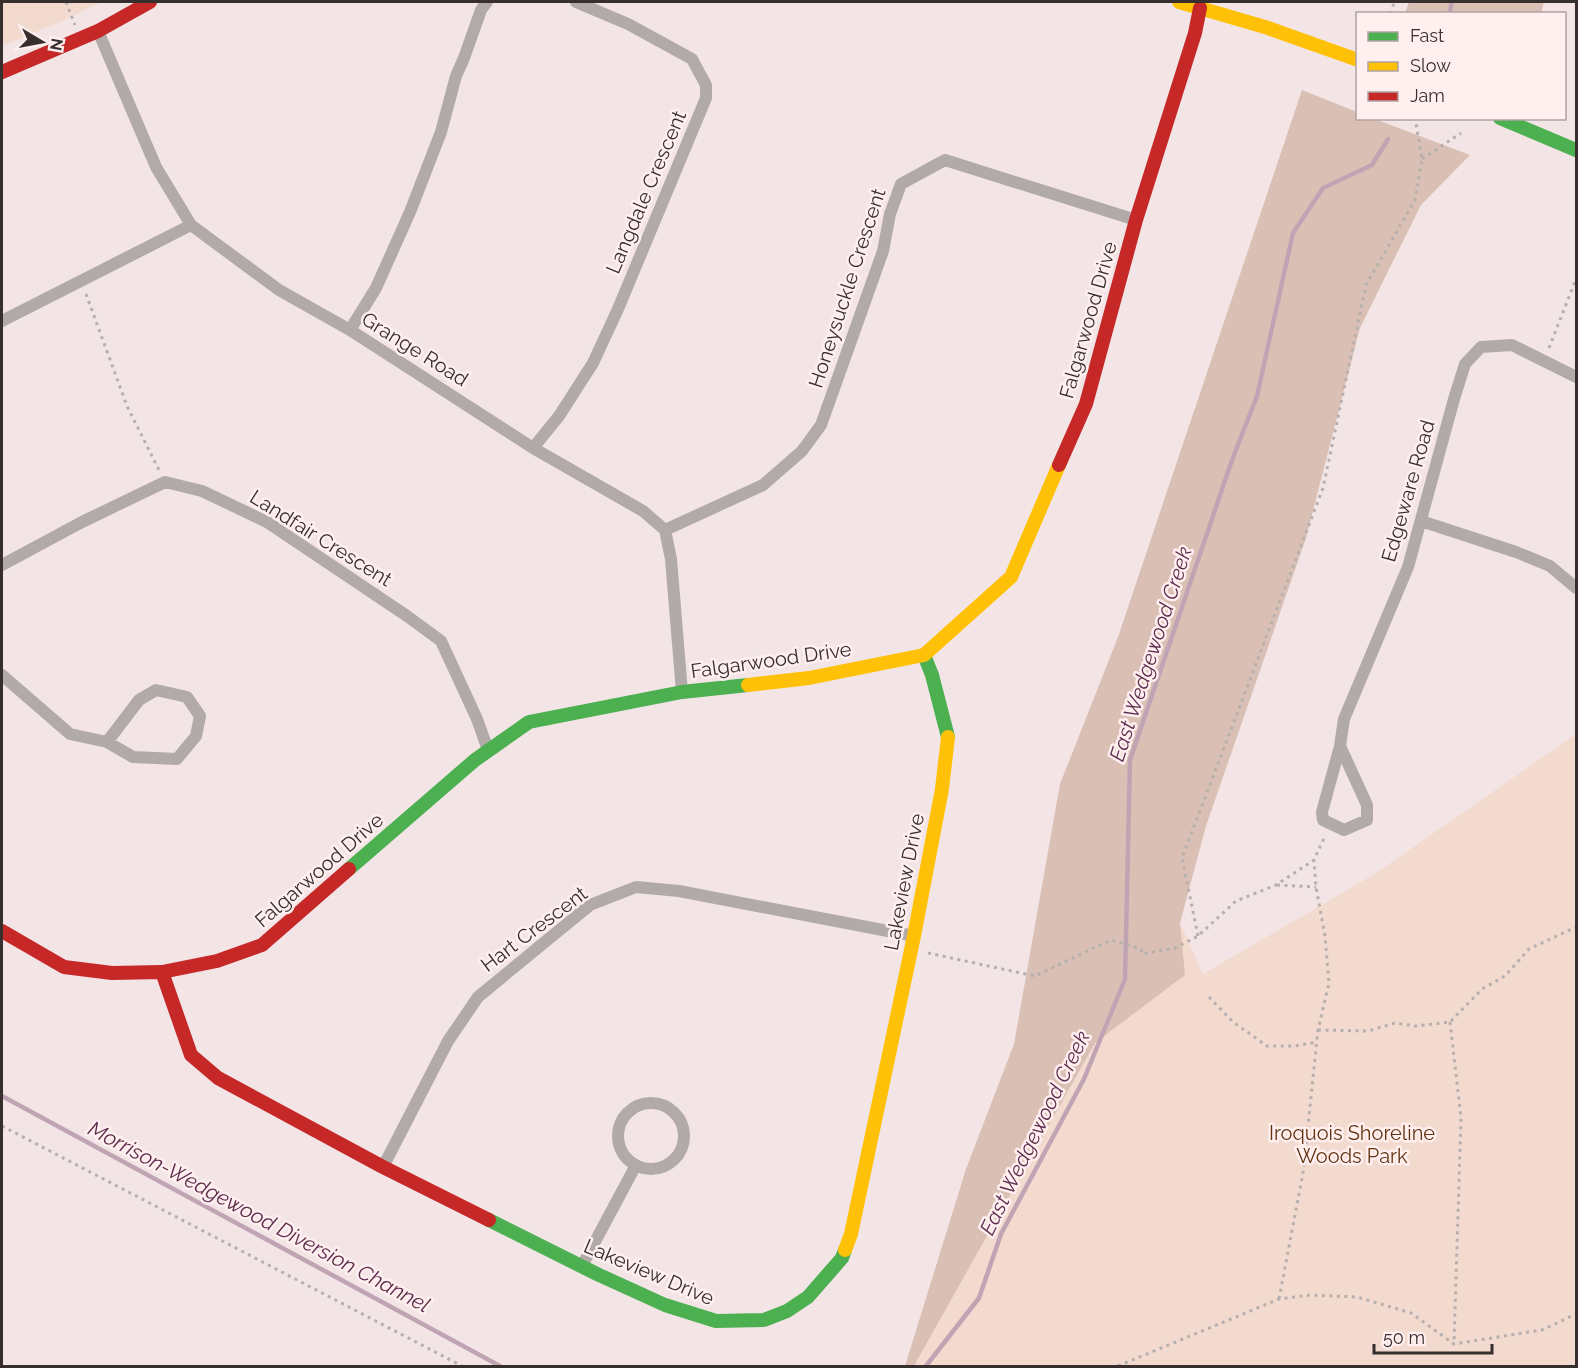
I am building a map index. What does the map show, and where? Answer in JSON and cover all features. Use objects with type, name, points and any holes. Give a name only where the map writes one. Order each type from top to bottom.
[{"type":"street","points":[[2,72],[98,31],[150,2]]},
{"type":"street","points":[[350,330],[376,288],[410,212],[441,132],[456,76],[481,10],[487,2]]},
{"type":"street","name":"Langdale Crescent","points":[[533,448],[559,416],[593,363],[618,309],[706,98],[706,85],[692,59],[628,24],[576,2]]},
{"type":"street","points":[[1179,2],[1265,27],[1356,59]]},
{"type":"street","name":"Falgarwood Drive","points":[[2,931],[64,967],[112,973],[162,972],[217,961],[262,945],[475,760],[529,722],[682,692],[809,678],[924,655],[1011,577],[1086,404],[1136,220],[1195,33],[1200,8]]},
{"type":"street","name":"Grange Road","points":[[98,31],[156,167],[191,225],[279,290],[350,330],[533,448],[643,511],[665,530]]},
{"type":"street","points":[[1505,120],[1576,150]]},
{"type":"street","name":"Honeysuckle Crescent","points":[[665,530],[763,485],[802,452],[821,425],[883,251],[890,214],[901,184],[945,160],[1136,220]]},
{"type":"street","points":[[2,321],[191,225]]},
{"type":"street","name":"Edgeware Road","points":[[1330,824],[1323,820],[1322,812],[1340,746],[1344,719],[1408,567],[1454,399],[1466,364],[1481,347],[1512,345],[1576,377]]},
{"type":"street","points":[[2,565],[82,522],[165,482]]},
{"type":"street","name":"Landfair Crescent","points":[[165,482],[202,491],[267,522],[441,641],[477,719],[488,750]]},
{"type":"street","points":[[1421,521],[1516,552],[1550,566],[1576,588]]},
{"type":"street","points":[[665,530],[670,559],[682,692]]},
{"type":"street","name":"Lakeview Drive","points":[[162,972],[191,1055],[218,1078],[383,1167],[665,1305],[716,1322],[764,1320],[787,1311],[808,1297],[842,1258],[851,1234],[914,936],[949,741],[932,675],[924,655]]},
{"type":"street","points":[[2,675],[70,734],[108,742],[133,756],[177,759],[196,736],[200,716],[187,698],[156,690],[139,700],[108,742]]},
{"type":"street","points":[[1330,824],[1344,830],[1367,820],[1367,805],[1340,746]]},
{"type":"street","name":"Hart Crescent","points":[[383,1167],[448,1041],[478,996],[590,905],[636,887],[679,891],[914,936]]},
{"type":"street","points":[[650,1103],[670,1108],[683,1125],[682,1148],[668,1164],[657,1168],[636,1165],[621,1149],[619,1128],[623,1118],[639,1105],[650,1103]]},
{"type":"street","points":[[582,1266],[636,1165]]},
{"type":"path","points":[[66,2],[76,29]]},
{"type":"path","points":[[1198,936],[1182,858],[1323,488],[1366,285],[1415,200],[1422,159],[1415,120]]},
{"type":"path","points":[[1422,159],[1461,133]]},
{"type":"path","points":[[1543,361],[1576,279]]},
{"type":"path","points":[[81,281],[127,406],[165,482]]},
{"type":"path","points":[[1279,1299],[1303,1173],[1318,1030],[1329,983],[1314,860],[1330,824]]},
{"type":"path","points":[[914,936],[923,952],[1035,976],[1111,940],[1141,949],[1142,954],[1175,948],[1198,936],[1236,902],[1276,885],[1314,860]]},
{"type":"path","points":[[1276,885],[1316,887]]},
{"type":"path","points":[[1318,1030],[1368,1031],[1395,1023],[1416,1026],[1450,1022],[1482,989],[1505,976],[1529,949],[1575,928]]},
{"type":"path","points":[[1209,997],[1233,1022],[1267,1046],[1295,1046],[1317,1042]]},
{"type":"path","points":[[1450,1022],[1461,1118],[1454,1344]]},
{"type":"path","points":[[2,1126],[462,1366]]},
{"type":"path","points":[[1118,1366],[1279,1299],[1310,1295],[1357,1297],[1411,1313],[1454,1344],[1542,1330],[1576,1314]]},
{"type":"green space","points":[[2,2],[102,2],[2,46]]},
{"type":"green space","name":"Iroquois Shoreline Woods Park","points":[[1576,734],[1576,1366],[914,1366],[1095,1043],[1184,975],[1180,923],[1203,974],[1376,873]]},
{"type":"shaded area","points":[[1409,2],[1544,2],[1541,12],[1405,12]]},
{"type":"shaded area","points":[[1302,90],[1356,112],[1356,120],[1378,120],[1470,155],[1421,205],[1360,328],[1306,538],[1206,826],[1180,923],[1185,975],[1095,1043],[914,1366],[905,1366],[966,1169],[1014,1044],[1060,784],[1118,637]]},
{"type":"waterway","name":"East Wedgewood Creek","points":[[1450,12],[1452,2]]},
{"type":"waterway","name":"East Wedgewood Creek","points":[[926,1366],[979,1298],[1001,1234],[1084,1079],[1125,979],[1130,760],[1232,460],[1257,396],[1293,233],[1323,188],[1372,165],[1388,139]]},
{"type":"waterway","name":"Morrison-Wedgewood Diversion Channel","points":[[2,1096],[500,1366]]},
{"type":"traffic: fast","points":[[1505,120],[1576,150]]},
{"type":"traffic: fast","points":[[924,655],[932,675],[948,737]]},
{"type":"traffic: fast","points":[[349,869],[475,760],[529,722],[682,692],[748,685]]},
{"type":"traffic: fast","points":[[489,1220],[665,1305],[716,1321],[764,1320],[787,1311],[808,1297],[842,1258],[845,1250]]},
{"type":"traffic: slow","points":[[1179,2],[1265,27],[1356,59]]},
{"type":"traffic: slow","points":[[748,685],[809,678],[924,655],[1011,577],[1059,465]]},
{"type":"traffic: slow","points":[[845,1250],[851,1234],[914,936],[942,789],[948,737]]},
{"type":"traffic: jam","points":[[2,72],[98,31],[150,2]]},
{"type":"traffic: jam","points":[[1059,465],[1086,404],[1136,220],[1195,33],[1200,8]]},
{"type":"traffic: jam","points":[[2,931],[64,967],[112,973],[162,972],[217,961],[262,945],[349,869]]},
{"type":"traffic: jam","points":[[162,972],[191,1055],[218,1078],[383,1167],[489,1220]]}]
